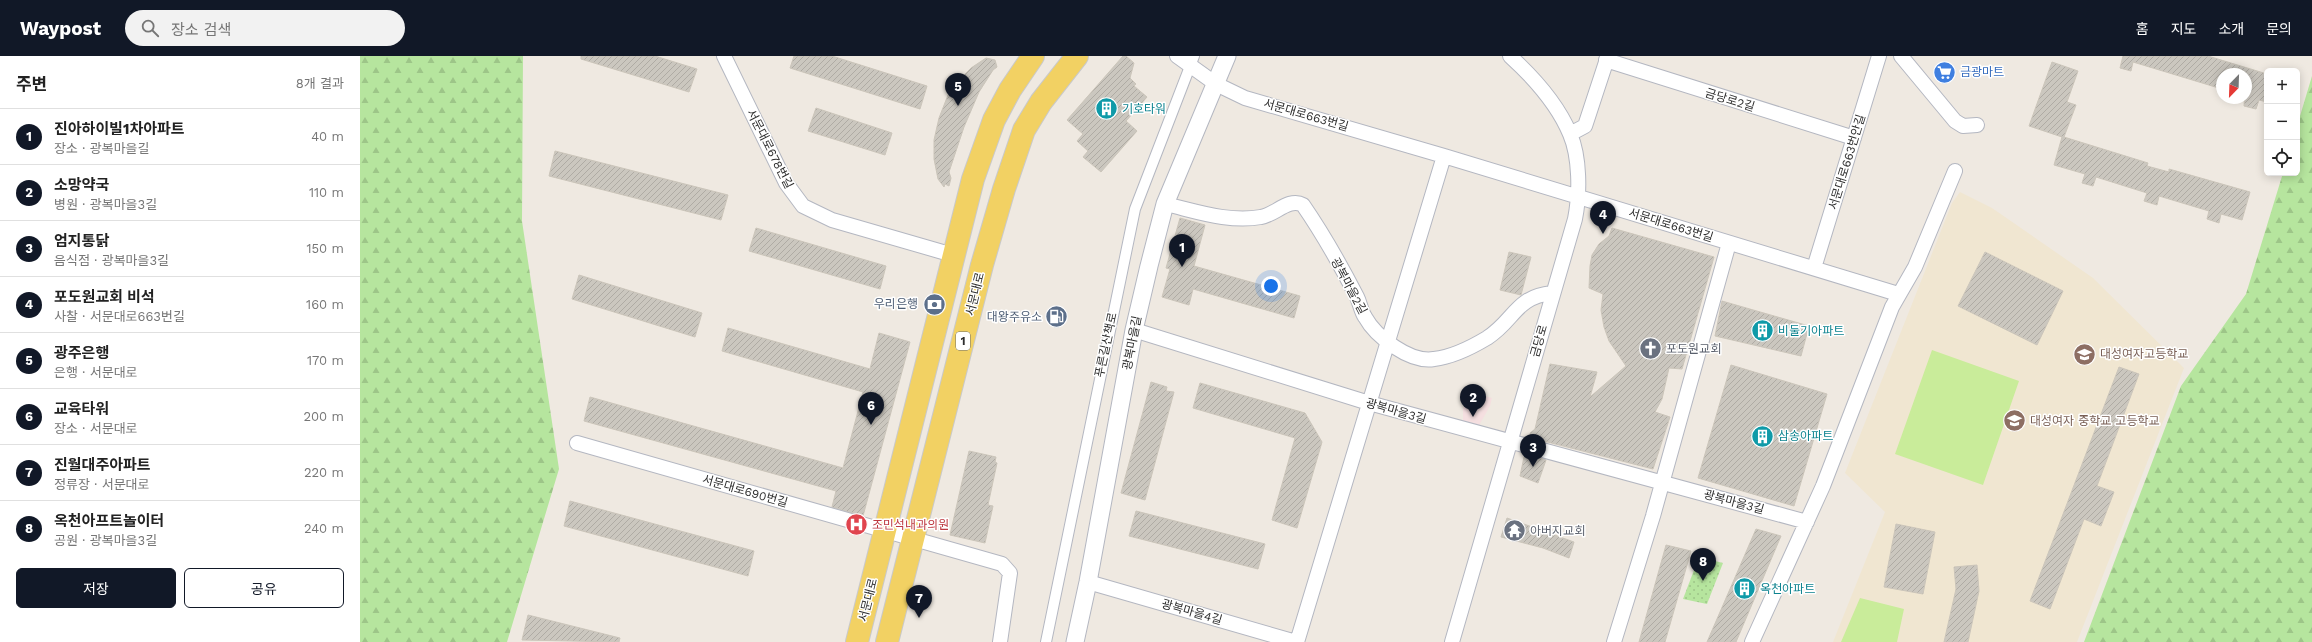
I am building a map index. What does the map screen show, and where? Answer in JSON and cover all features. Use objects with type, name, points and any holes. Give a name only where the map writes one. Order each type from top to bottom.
[{"type":"main road","name":"서문대로","points":[[857,642],[973,179],[994,120],[1010,90],[1033,56]]},
{"type":"main road","name":"서문대로","points":[[887,642],[982,266],[1015,156],[1024,130],[1041,102],[1077,56]]},
{"type":"street","name":"서문대로678번길","points":[[724,56],[786,183],[803,206],[839,223],[953,255]]},
{"type":"street","name":"서문대로663번길","points":[[1177,56],[1191,60],[1216,84],[1245,98],[1444,156],[1729,244],[1898,294]]},
{"type":"street","name":"광복마을길","points":[[1075,642],[1088,582],[1134,330],[1166,204],[1227,56]]},
{"type":"street","name":"금당로","points":[[1452,642],[1552,293],[1576,219],[1580,197],[1570,134],[1535,81],[1510,56]]},
{"type":"street","name":"서문대로663번안길","points":[[1814,268],[1879,56]]},
{"type":"street","points":[[1901,56],[1955,120],[1963,126],[1977,126]]},
{"type":"street","name":"금당로2길","points":[[1570,134],[1585,126],[1607,58],[1854,138]]},
{"type":"street","name":"푸른길산책로","points":[[1046,642],[1135,209],[1191,60]]},
{"type":"street","points":[[1296,642],[1444,156]]},
{"type":"street","points":[[1752,642],[1807,522],[1898,294],[1915,267],[1955,171]]},
{"type":"street","name":"광복마을2길","points":[[1166,204],[1214,215],[1251,218],[1272,214],[1288,204],[1295,202],[1303,206],[1357,298],[1365,318],[1387,343],[1414,356],[1433,360],[1442,358],[1479,342],[1496,332],[1520,306],[1536,295],[1552,293]]},
{"type":"street","points":[[1614,642],[1662,482],[1729,244]]},
{"type":"street","name":"광복마을3길","points":[[1134,330],[1369,403],[1807,522]]},
{"type":"street","name":"서문대로690번길","points":[[577,443],[1002,564],[1010,573],[1000,642]]},
{"type":"street","name":"광복마을4길","points":[[1088,582],[1296,642]]},
{"type":"shaded area","name":"대성여자 중학교 고등학교","points":[[1960,192],[1992,208],[2093,278],[2184,368],[2077,642],[1833,642],[1885,512],[1845,473],[1952,203]]},
{"type":"shaded area","points":[[1469,392],[1492,398],[1490,406],[1477,429],[1463,424],[1463,409]]},
{"type":"green space","points":[[360,56],[523,56],[522,221],[559,469],[507,642],[360,642]]},
{"type":"green space","points":[[2312,76],[2312,642],[2084,642],[2181,386],[2246,294],[2282,176],[2300,176],[2300,116]]},
{"type":"green space","points":[[1932,350],[2019,381],[1983,485],[1895,454]]},
{"type":"green space","points":[[1699,557],[1723,563],[1707,604],[1683,599]]},
{"type":"green space","points":[[1860,598],[1904,609],[1897,642],[1841,642]]},
{"type":"building","points":[[581,56],[655,56],[697,69],[689,92],[581,59]]},
{"type":"building","points":[[794,56],[832,56],[927,86],[920,109],[790,68]]},
{"type":"building","name":"기호타워","points":[[1123,56],[1126,56],[1134,63],[1130,78],[1136,84],[1134,86],[1147,97],[1126,121],[1137,131],[1101,172],[1083,157],[1088,151],[1077,141],[1083,134],[1067,120]]},
{"type":"building","points":[[2123,56],[2208,56],[2247,68],[2216,68],[2216,87],[2133,62],[2131,71],[2120,68]]},
{"type":"building","points":[[986,58],[995,60],[997,67],[993,70],[979,92],[964,127],[949,172],[951,178],[949,186],[945,184],[944,187],[938,179],[934,159],[934,140],[939,118],[948,95],[958,81],[971,68]]},
{"type":"building","points":[[2052,62],[2078,71],[2067,102],[2076,105],[2064,137],[2148,163],[2147,166],[2169,172],[2169,169],[2250,192],[2242,220],[2221,214],[2219,223],[2207,219],[2209,211],[2159,196],[2157,205],[2144,201],[2147,193],[2096,177],[2093,186],[2082,183],[2085,174],[2054,165],[2062,137],[2029,126]]},
{"type":"building","points":[[2252,69],[2264,73],[2264,101],[2259,100],[2256,109],[2244,106],[2244,104],[2252,104]]},
{"type":"building","points":[[816,108],[892,133],[885,155],[808,131]]},
{"type":"building","points":[[555,151],[728,195],[721,220],[549,176]]},
{"type":"building","points":[[1180,218],[1205,225],[1194,266],[1300,296],[1294,318],[1193,289],[1189,305],[1162,297],[1170,269],[1166,268]]},
{"type":"building","points":[[756,228],[886,266],[880,289],[749,251]]},
{"type":"building","name":"포도원교회","points":[[1612,228],[1714,257],[1682,369],[1669,368],[1662,399],[1655,412],[1670,417],[1653,469],[1532,438],[1530,433],[1535,429],[1550,364],[1597,372],[1590,397],[1626,366],[1609,341],[1604,327],[1601,310],[1603,294],[1589,288],[1592,255],[1599,244],[1609,236]]},
{"type":"building","points":[[1509,252],[1531,257],[1521,295],[1500,290]]},
{"type":"building","points":[[1985,252],[2063,291],[2037,345],[1958,306]]},
{"type":"building","points":[[579,275],[702,313],[695,337],[572,299]]},
{"type":"building","name":"비둘기아파트","points":[[1722,301],[1809,326],[1801,356],[1715,336]]},
{"type":"building","points":[[728,328],[870,369],[879,333],[910,342],[863,516],[832,507],[836,491],[584,421],[590,397],[843,468],[863,392],[722,351]]},
{"type":"building","name":"삼송아파트","points":[[1731,365],[1827,394],[1794,506],[1698,478]]},
{"type":"building","points":[[2119,367],[2139,374],[2097,486],[2114,492],[2101,526],[2084,519],[2050,609],[2030,601]]},
{"type":"building","points":[[1151,382],[1167,387],[1166,391],[1174,392],[1145,500],[1121,493]]},
{"type":"building","points":[[1200,383],[1305,413],[1322,442],[1297,528],[1272,520],[1295,438],[1193,408]]},
{"type":"building","points":[[969,451],[996,457],[995,462],[997,463],[988,505],[993,506],[985,543],[950,535]]},
{"type":"building","points":[[1524,457],[1536,457],[1546,460],[1538,483],[1520,476]]},
{"type":"building","points":[[570,501],[754,551],[748,576],[564,526]]},
{"type":"building","points":[[1136,511],[1265,544],[1258,569],[1129,536]]},
{"type":"building","points":[[1507,518],[1574,542],[1569,558],[1543,548],[1501,537]]},
{"type":"building","points":[[1896,524],[1935,532],[1923,594],[1884,587]]},
{"type":"building","name":"옥천아파트","points":[[1756,529],[1781,536],[1736,642],[1707,642]]},
{"type":"building","points":[[1666,545],[1691,551],[1665,642],[1639,642]]},
{"type":"building","points":[[1977,565],[1979,591],[1968,642],[1944,642],[1956,589],[1954,567]]},
{"type":"building","points":[[528,615],[620,638],[619,642],[522,640]]},
{"type":"place","name":"금광마트","points":[[1944,72]]},
{"type":"place","name":"광주은행","points":[[958,106]]},
{"type":"place","name":"기호타워","points":[[1107,109]]},
{"type":"place","name":"포도원교회 비석","points":[[1603,234]]},
{"type":"place","name":"진아하이빌1차아파트","points":[[1182,267]]},
{"type":"place","name":"우리은행","points":[[934,304]]},
{"type":"place","name":"대왕주유소","points":[[1057,317]]},
{"type":"place","name":"비둘기아파트","points":[[1762,331]]},
{"type":"place","name":"포도원교회","points":[[1651,349]]},
{"type":"place","name":"대성여자고등학교","points":[[2084,354]]},
{"type":"place","name":"소망약국","points":[[1473,417]]},
{"type":"place","name":"대성여자 중학교 고등학교","points":[[2015,421]]},
{"type":"place","name":"교육타워","points":[[871,425]]},
{"type":"place","name":"삼송아파트","points":[[1763,436]]},
{"type":"place","name":"엄지통닭","points":[[1533,467]]},
{"type":"place","name":"조민석내과의원","points":[[857,525]]},
{"type":"place","name":"아버지교회","points":[[1514,531]]},
{"type":"place","name":"옥천아프트놀이터","points":[[1703,581]]},
{"type":"place","name":"옥천아파트","points":[[1744,589]]},
{"type":"place","name":"진월대주아파트","points":[[919,618]]}]
